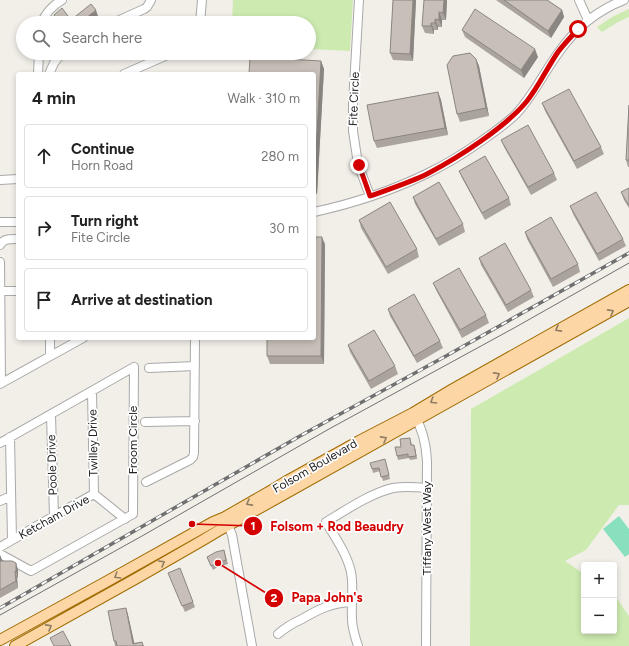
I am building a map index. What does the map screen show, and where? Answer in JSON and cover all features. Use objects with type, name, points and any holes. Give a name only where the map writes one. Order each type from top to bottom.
[{"type":"main road","name":"Folsom Boulevard","points":[[415,417],[453,389],[629,290]]},
{"type":"main road","name":"Folsom Boulevard","points":[[14,646],[203,540],[218,530],[227,521],[629,301]]},
{"type":"main road","name":"Folsom Boulevard","points":[[0,640],[213,522],[227,521]]},
{"type":"main road","points":[[72,614],[80,603],[100,590],[104,583]]},
{"type":"street","points":[[45,16],[50,8],[62,0]]},
{"type":"street","points":[[130,16],[144,10],[151,0]]},
{"type":"street","points":[[201,16],[202,0]]},
{"type":"street","name":"Fite Circle","points":[[359,0],[353,103],[353,131],[358,164],[370,196]]},
{"type":"street","points":[[579,0],[588,20]]},
{"type":"street","points":[[316,212],[340,206],[370,196],[426,174],[463,153],[504,125],[527,101],[567,40],[588,20],[624,0]]},
{"type":"street","points":[[38,72],[39,60]]},
{"type":"street","points":[[50,72],[57,60]]},
{"type":"street","points":[[129,72],[156,60]]},
{"type":"street","points":[[0,180],[16,180]]},
{"type":"street","points":[[0,222],[16,222]]},
{"type":"street","points":[[0,245],[2,241],[16,239]]},
{"type":"street","points":[[0,262],[0,384],[79,340]]},
{"type":"street","points":[[0,291],[16,291]]},
{"type":"street","points":[[50,340],[50,356]]},
{"type":"street","points":[[146,482],[190,460],[193,457],[195,421],[195,340]]},
{"type":"street","points":[[149,368],[195,366]]},
{"type":"street","name":"Froom Circle","points":[[0,443],[134,367],[133,514],[125,519]]},
{"type":"street","name":"Twilley Drive","points":[[92,391],[94,494]]},
{"type":"street","name":"Poole Drive","points":[[51,415],[54,516]]},
{"type":"street","name":"Tiffany West Way","points":[[415,417],[421,426],[427,450],[426,646]]},
{"type":"street","points":[[145,422],[195,421]]},
{"type":"street","points":[[10,437],[12,540]]},
{"type":"street","points":[[358,646],[352,620],[351,572],[344,554],[326,522],[378,493],[394,488],[428,488]]},
{"type":"street","name":"Ketcham Drive","points":[[0,547],[94,494],[125,519]]},
{"type":"street","points":[[0,501],[11,496]]},
{"type":"street","points":[[0,554],[31,571],[125,519]]},
{"type":"street","points":[[227,521],[232,535],[252,646]]},
{"type":"street","points":[[278,634],[319,609],[332,604],[352,602]]},
{"type":"green space","points":[[233,0],[353,0],[350,51],[316,49],[316,16],[232,16]]},
{"type":"green space","points":[[629,9],[629,17],[602,32],[597,27],[612,17]]},
{"type":"green space","points":[[629,318],[629,505],[619,505],[586,550],[565,561],[581,572],[581,634],[617,634],[617,598],[629,616],[629,646],[470,646],[471,409]]},
{"type":"green space","points":[[619,516],[629,529],[629,554],[625,557],[603,529]]},
{"type":"building","points":[[393,0],[413,0],[410,54],[390,53]]},
{"type":"building","points":[[424,0],[444,0],[443,13],[439,12],[439,20],[435,19],[435,23],[431,23],[431,26],[422,26]]},
{"type":"building","points":[[504,0],[547,0],[562,10],[548,31]]},
{"type":"building","points":[[91,4],[96,10],[89,16],[76,16]]},
{"type":"building","points":[[62,8],[68,16],[55,16],[54,15]]},
{"type":"building","points":[[475,9],[535,49],[521,70],[462,30]]},
{"type":"building","points":[[470,53],[476,59],[486,108],[457,114],[447,65],[453,56]]},
{"type":"building","points":[[250,60],[321,61],[316,151],[316,72],[249,72]]},
{"type":"building","points":[[569,89],[601,147],[574,161],[542,103]]},
{"type":"building","points":[[438,92],[445,128],[374,141],[367,105]]},
{"type":"building","points":[[629,105],[629,160],[626,160]]},
{"type":"building","points":[[528,125],[554,173],[528,187],[501,140]]},
{"type":"building","points":[[485,156],[509,198],[482,213],[459,171]]},
{"type":"building","points":[[439,182],[463,224],[436,239],[413,197]]},
{"type":"building","points":[[629,188],[629,206],[621,192]]},
{"type":"building","points":[[596,192],[623,239],[597,254],[570,206]]},
{"type":"building","points":[[390,202],[417,249],[386,267],[359,220]]},
{"type":"building","points":[[551,217],[578,264],[551,279],[525,232]]},
{"type":"building","points":[[316,237],[322,237],[321,356],[267,356],[267,340],[316,340]]},
{"type":"building","points":[[505,243],[531,290],[506,305],[479,258]]},
{"type":"building","points":[[459,268],[486,315],[460,330],[433,283]]},
{"type":"building","points":[[414,294],[440,341],[414,356],[388,309]]},
{"type":"building","points":[[374,330],[395,366],[369,381],[348,345]]},
{"type":"building","points":[[410,438],[411,445],[414,445],[416,456],[408,457],[408,454],[397,456],[395,447],[401,447],[400,439]]},
{"type":"building","points":[[385,459],[389,475],[381,477],[379,468],[372,469],[370,463]]},
{"type":"building","points":[[224,550],[226,560],[211,566],[207,557]]},
{"type":"building","points":[[0,561],[12,561],[16,563],[16,581],[0,590]]},
{"type":"building","points":[[180,568],[193,602],[182,606],[168,573]]},
{"type":"building","points":[[126,608],[133,644],[142,642],[143,646],[117,646],[116,641],[114,641],[108,611]]},
{"type":"building","points":[[63,631],[71,646],[54,646],[50,638]]},
{"type":"tram line","points":[[0,615],[329,429],[629,263]]},
{"type":"railway","points":[[0,608],[300,436],[629,253]]},
{"type":"place","name":"Folsom + Rod Beaudry","points":[[192,524]]},
{"type":"place","name":"Papa John's","points":[[218,563]]},
{"type":"route","points":[[359,165],[370,196],[426,174],[457,157],[504,125],[516,114],[537,87],[567,40],[578,29]]}]
